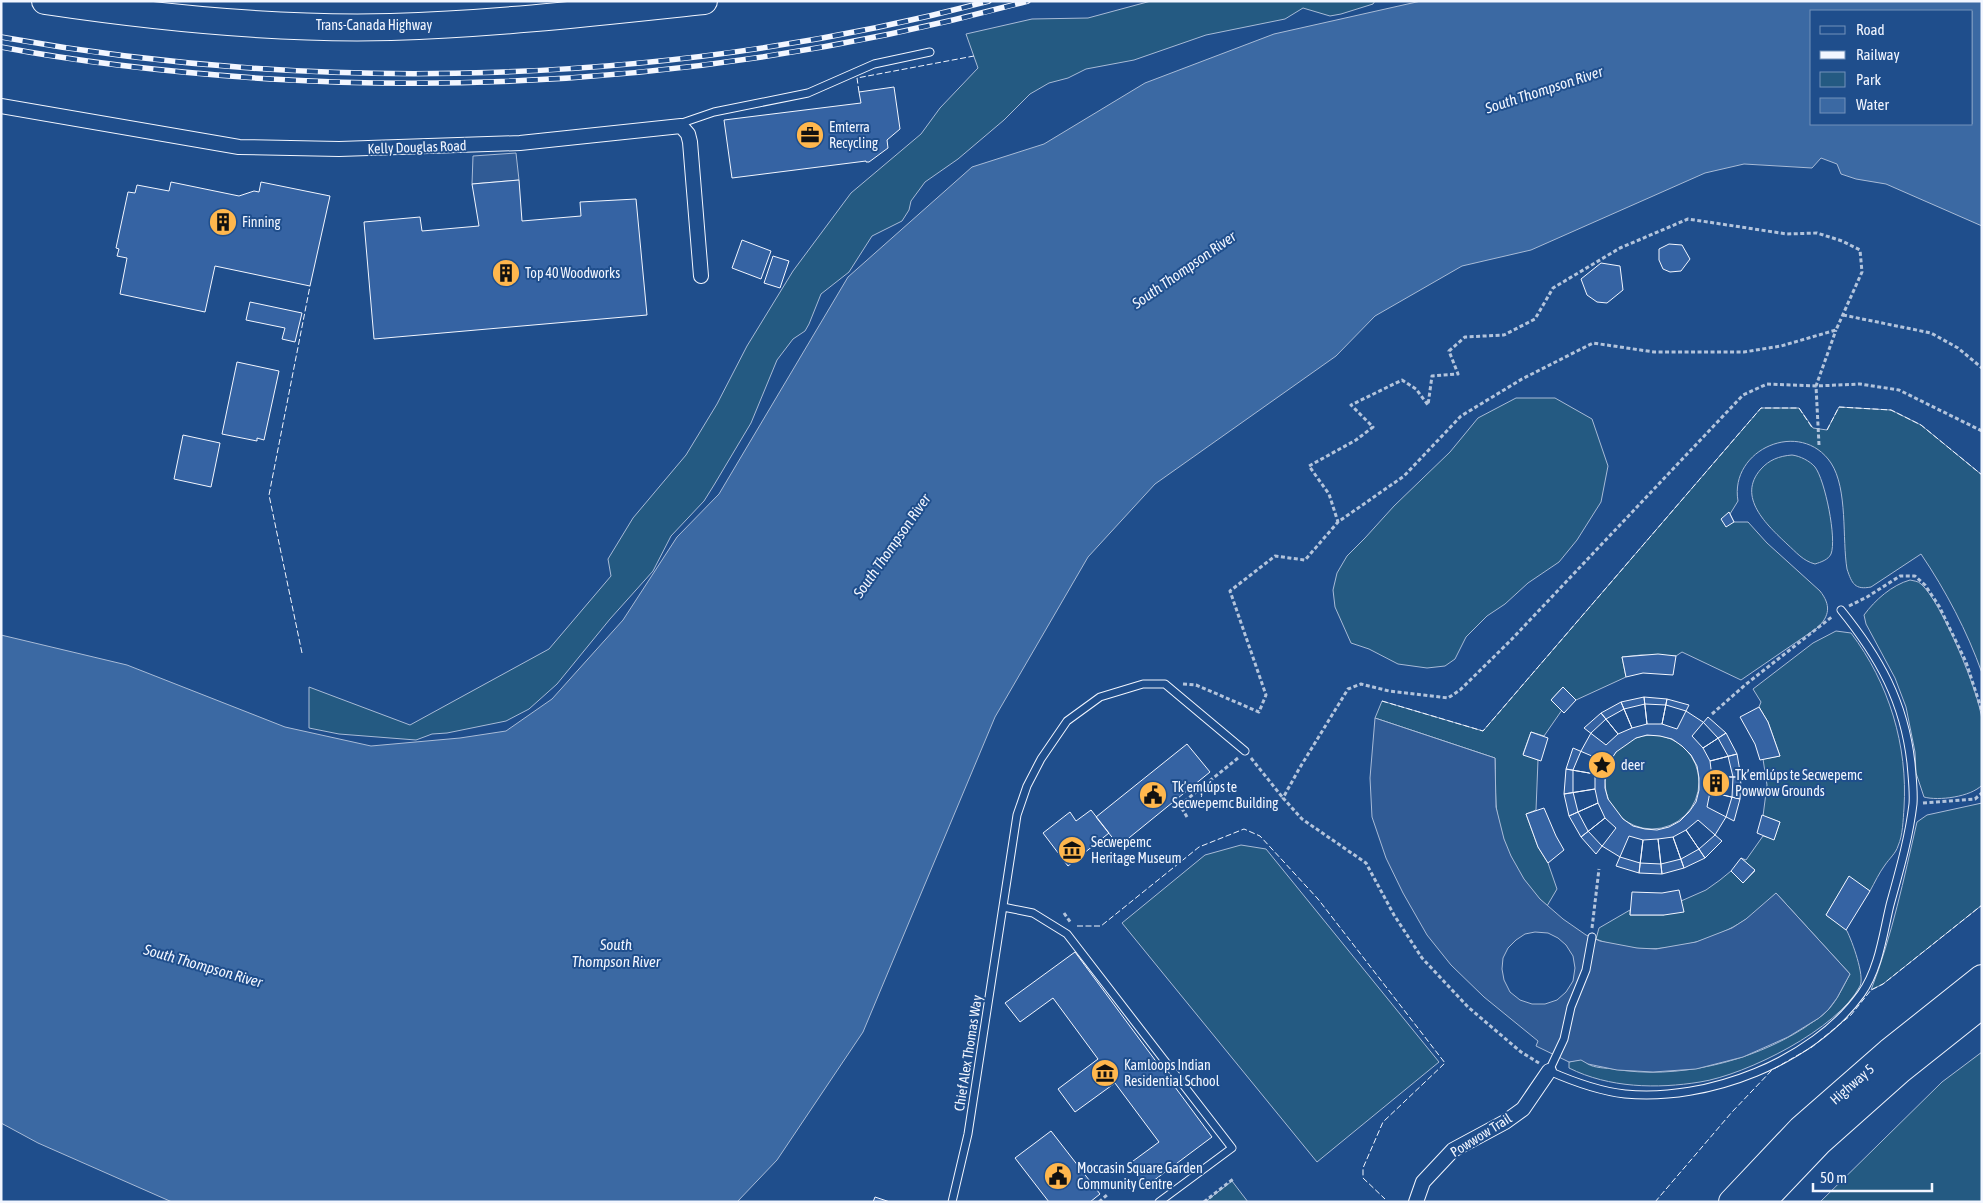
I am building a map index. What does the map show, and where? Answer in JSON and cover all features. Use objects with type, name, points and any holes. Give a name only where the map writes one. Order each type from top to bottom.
[{"type":"highway","name":"Trans-Canada Highway","points":[[45,1],[107,10],[264,25],[390,27],[499,22],[704,1]]},
{"type":"highway","name":"Highway 5","points":[[1732,1202],[1801,1128],[1889,1052],[1982,978]]},
{"type":"highway","name":"Highway 5","points":[[1762,1202],[1819,1142],[1900,1070],[1982,1005]]},
{"type":"street","name":"Kelly Douglas Road","points":[[1,106],[239,147],[339,149],[520,143],[676,125]]},
{"type":"street","points":[[676,125],[684,128],[690,142],[701,276]]},
{"type":"street","name":"Powwow Trail","points":[[1416,1202],[1423,1182],[1453,1150],[1505,1122],[1523,1109],[1549,1071]]},
{"type":"lane","points":[[676,125],[714,112],[808,94],[874,64],[930,52]]},
{"type":"lane","points":[[1592,937],[1586,970],[1571,1007],[1564,1040],[1549,1071],[1573,1082],[1609,1092],[1661,1095],[1686,1092],[1741,1078],[1772,1064],[1816,1038],[1850,1008],[1862,993],[1871,975],[1904,849],[1913,803],[1910,750],[1899,706],[1890,684],[1864,639],[1841,610]]},
{"type":"lane","name":"Chief Alex Thomas Way","points":[[952,1202],[968,1134],[1017,815],[1028,786],[1041,759],[1067,721],[1100,697],[1143,684],[1165,684]]},
{"type":"lane","points":[[1165,684],[1246,751]]},
{"type":"lane","points":[[1003,907],[1033,913],[1067,934],[1232,1148],[1159,1202]]},
{"type":"path","points":[[1338,522],[1330,494],[1309,466],[1356,440],[1373,427],[1351,405],[1402,380],[1416,389],[1428,405],[1432,376],[1458,374],[1450,351],[1465,337],[1504,335],[1535,319],[1553,288],[1620,248],[1688,219],[1787,234],[1817,233],[1842,241],[1860,250],[1862,272],[1836,330],[1816,386],[1819,445]]},
{"type":"path","points":[[1843,315],[1931,333],[1958,348],[1982,368]]},
{"type":"path","points":[[1165,684],[1196,685],[1259,712],[1266,694],[1230,591],[1275,556],[1305,560],[1338,522],[1404,476],[1461,416],[1522,379],[1592,343],[1654,352],[1744,352],[1781,346],[1836,330]]},
{"type":"path","points":[[1284,798],[1299,769],[1348,689],[1361,684],[1448,698],[1460,690],[1518,633],[1743,395],[1767,384],[1816,386],[1860,384],[1899,390],[1982,431]]},
{"type":"path","points":[[1712,714],[1841,610],[1867,597],[1900,576],[1915,576],[1925,584],[1939,606],[1966,662],[1982,711]]},
{"type":"path","points":[[1187,817],[1180,805],[1246,751],[1302,819],[1366,862],[1394,915],[1422,958],[1468,1007],[1522,1052],[1549,1071]]},
{"type":"path","points":[[1974,799],[1982,793]]},
{"type":"path","points":[[1913,803],[1982,799]]},
{"type":"path","points":[[1592,937],[1598,869]]},
{"type":"path","points":[[1064,913],[1074,926]]},
{"type":"path","points":[[1204,1202],[1233,1179]]},
{"type":"path","points":[[1098,1202],[1108,1194]]},
{"type":"green space","points":[[1151,1],[1375,1],[1373,4],[1330,16],[1303,8],[1285,19],[1206,35],[1134,60],[1086,69],[1068,78],[1049,83],[1030,94],[1004,120],[958,159],[925,182],[911,201],[909,210],[902,221],[872,236],[849,272],[821,294],[805,331],[793,339],[777,360],[751,423],[704,501],[671,536],[653,571],[610,619],[557,684],[529,709],[506,721],[447,733],[432,734],[416,740],[339,734],[309,728],[309,687],[410,725],[549,649],[611,576],[608,559],[633,518],[686,455],[717,404],[747,346],[793,271],[851,193],[921,134],[940,108],[978,68],[966,34],[1032,19],[1088,18]]},
{"type":"green space","points":[[1516,398],[1555,398],[1592,419],[1608,466],[1601,502],[1577,540],[1559,562],[1528,583],[1505,604],[1487,616],[1466,637],[1455,659],[1445,666],[1427,668],[1398,664],[1369,649],[1351,643],[1335,607],[1333,590],[1337,573],[1347,556],[1394,506],[1450,452],[1478,418]]},
{"type":"green space","points":[[1839,407],[1891,410],[1921,425],[1982,475],[1982,673],[1970,642],[1955,612],[1921,554],[1871,587],[1861,588],[1855,585],[1847,569],[1844,514],[1840,486],[1831,463],[1818,450],[1803,443],[1786,442],[1770,446],[1756,454],[1745,467],[1738,483],[1738,501],[1730,514],[1734,522],[1748,522],[1767,543],[1820,591],[1826,601],[1827,615],[1817,628],[1741,680],[1682,652],[1676,656],[1641,655],[1622,657],[1626,677],[1576,700],[1563,687],[1551,700],[1562,710],[1544,736],[1531,732],[1523,754],[1538,760],[1536,810],[1526,814],[1538,847],[1548,863],[1557,889],[1547,906],[1519,872],[1501,832],[1496,804],[1495,758],[1375,718],[1382,701],[1483,731],[1761,408],[1799,408],[1813,428],[1827,430]]},
{"type":"green space","points":[[1792,455],[1805,459],[1815,467],[1823,484],[1829,510],[1832,536],[1831,554],[1822,562],[1815,564],[1800,556],[1771,528],[1757,510],[1753,500],[1754,479],[1761,469],[1775,459]]},
{"type":"green space","points":[[1910,580],[1921,584],[1939,608],[1967,669],[1979,707],[1982,720],[1982,785],[1963,795],[1937,798],[1924,797],[1916,773],[1915,752],[1906,707],[1895,678],[1866,624],[1864,615],[1873,604],[1897,585]]},
{"type":"green space","points":[[1836,631],[1851,633],[1876,673],[1886,694],[1893,716],[1903,762],[1903,827],[1896,851],[1883,868],[1870,891],[1849,877],[1826,915],[1847,931],[1855,950],[1861,975],[1860,986],[1849,1002],[1812,1033],[1789,1048],[1765,1060],[1719,1078],[1667,1086],[1633,1085],[1600,1080],[1569,1068],[1569,1062],[1581,1059],[1597,1067],[1638,1072],[1662,1072],[1687,1070],[1737,1059],[1783,1040],[1804,1028],[1823,1015],[1838,997],[1850,974],[1776,893],[1759,910],[1739,924],[1716,935],[1692,943],[1668,948],[1643,949],[1619,946],[1596,939],[1599,928],[1630,910],[1630,915],[1664,915],[1681,901],[1706,890],[1731,871],[1743,883],[1755,871],[1741,858],[1746,860],[1763,836],[1774,839],[1780,822],[1763,816],[1767,785],[1763,759],[1780,756],[1768,722],[1759,707],[1761,702],[1753,689],[1813,643]]},
{"type":"green space","points":[[1652,735],[1670,739],[1685,749],[1695,764],[1699,782],[1695,800],[1685,815],[1670,825],[1652,829],[1634,825],[1619,815],[1609,800],[1605,782],[1609,764],[1619,749],[1634,739]]},
{"type":"green space","points":[[1982,803],[1982,905],[1883,984],[1871,990],[1891,928],[1917,822],[1927,815]]},
{"type":"green space","points":[[1241,845],[1266,849],[1439,1062],[1317,1162],[1122,923],[1205,855]]},
{"type":"green space","points":[[1982,1052],[1982,1202],[1820,1202],[1942,1082]]},
{"type":"green space","points":[[1232,1181],[1248,1202],[1205,1202]]},
{"type":"shaded area","points":[[516,153],[519,180],[472,184],[473,156]]},
{"type":"shaded area","points":[[1375,718],[1495,758],[1496,807],[1504,839],[1511,856],[1524,879],[1540,899],[1563,919],[1586,935],[1600,941],[1637,948],[1656,949],[1696,942],[1732,928],[1746,919],[1776,893],[1850,974],[1837,998],[1819,1018],[1788,1037],[1743,1057],[1696,1069],[1653,1072],[1617,1070],[1588,1064],[1581,1060],[1569,1062],[1536,1046],[1538,1041],[1484,997],[1451,965],[1427,935],[1386,858],[1372,817],[1370,778]],"holes":[[[1535,932],[1548,933],[1566,945],[1573,956],[1575,968],[1573,981],[1566,992],[1557,1000],[1545,1004],[1532,1004],[1520,1000],[1510,992],[1504,980],[1503,958],[1508,948],[1525,934]]]},
{"type":"water","name":"South Thompson River","points":[[1421,1],[1982,1],[1982,226],[1886,184],[1856,179],[1841,174],[1837,164],[1821,158],[1812,168],[1744,164],[1705,173],[1531,250],[1462,266],[1375,316],[1336,356],[1155,484],[1088,557],[995,717],[863,1032],[777,1160],[737,1202],[172,1202],[38,1143],[1,1123],[1,635],[127,665],[285,727],[371,746],[460,738],[506,731],[552,699],[623,620],[677,537],[719,494],[848,277],[972,167],[1044,144],[1145,83],[1274,34]]},
{"type":"building","name":"Emterra Recycling","points":[[894,87],[900,129],[887,140],[888,148],[869,162],[732,178],[724,120],[861,103],[859,92]]},
{"type":"building","name":"Top 40 Woodworks","points":[[519,180],[522,221],[581,216],[580,202],[636,199],[647,315],[374,339],[364,222],[420,217],[422,231],[479,226],[472,184]]},
{"type":"building","name":"Finning","points":[[171,182],[239,196],[254,191],[259,192],[261,182],[330,196],[310,286],[215,266],[205,312],[120,294],[127,258],[117,256],[119,249],[116,248],[128,192],[135,193],[137,185],[169,191]]},
{"type":"building","points":[[742,240],[771,251],[761,279],[732,268]]},
{"type":"building","points":[[1669,244],[1682,245],[1690,259],[1681,271],[1670,272],[1663,269],[1659,260],[1659,249]]},
{"type":"building","points":[[773,256],[789,261],[780,288],[764,283]]},
{"type":"building","points":[[1601,263],[1620,266],[1623,290],[1607,303],[1597,302],[1587,295],[1581,279]]},
{"type":"building","points":[[250,302],[302,313],[295,342],[282,339],[285,328],[246,320]]},
{"type":"building","points":[[237,362],[279,371],[264,440],[257,438],[257,441],[222,434]]},
{"type":"building","points":[[183,435],[220,443],[211,487],[174,479]]},
{"type":"building","points":[[1729,512],[1734,522],[1726,527],[1721,519]]},
{"type":"building","points":[[1658,654],[1676,656],[1673,675],[1643,673],[1626,677],[1622,657]]},
{"type":"building","points":[[1563,687],[1576,700],[1564,713],[1551,700]]},
{"type":"building","points":[[1644,697],[1667,699],[1662,724],[1647,724]]},
{"type":"building","points":[[1644,697],[1647,724],[1632,728],[1621,702]]},
{"type":"building","points":[[1667,699],[1689,705],[1677,729],[1662,724]]},
{"type":"building","points":[[1621,702],[1632,728],[1618,734],[1601,713]]},
{"type":"building","name":"Tk’emlúps te Secwepemc Powwow Grounds","points":[[1645,704],[1666,705],[1686,711],[1703,722],[1718,738],[1728,756],[1733,777],[1732,797],[1726,817],[1715,835],[1699,849],[1681,859],[1661,864],[1640,863],[1620,857],[1602,846],[1588,831],[1578,812],[1573,792],[1573,770],[1581,751],[1591,733],[1606,719],[1624,709]],"holes":[[[1647,735],[1672,739],[1691,755],[1697,766],[1699,790],[1696,802],[1680,821],[1669,827],[1657,830],[1645,829],[1633,826],[1623,819],[1608,799],[1605,788],[1605,775],[1609,763],[1616,752],[1636,738]]]},
{"type":"building","points":[[1759,707],[1768,722],[1780,756],[1760,760],[1755,744],[1740,717]]},
{"type":"building","points":[[1601,713],[1618,734],[1606,745],[1584,728]]},
{"type":"building","points":[[1708,717],[1726,733],[1703,748],[1692,736]]},
{"type":"building","points":[[1531,732],[1548,738],[1541,761],[1523,755]]},
{"type":"building","points":[[1726,733],[1737,754],[1710,761],[1703,748]]},
{"type":"building","name":"Tk’emlúps te Secwe̓pemc Building","points":[[1187,744],[1210,772],[1119,846],[1096,817]]},
{"type":"building","points":[[1573,748],[1599,759],[1595,774],[1566,769]]},
{"type":"building","points":[[1737,754],[1741,777],[1712,777],[1710,761]]},
{"type":"building","points":[[1566,769],[1595,774],[1595,789],[1564,794]]},
{"type":"building","points":[[1712,777],[1741,777],[1740,799],[1710,792]]},
{"type":"building","points":[[1595,789],[1598,803],[1569,816],[1564,794]]},
{"type":"building","points":[[1710,792],[1740,799],[1734,821],[1707,807]]},
{"type":"building","points":[[1598,803],[1605,818],[1581,837],[1569,816]]},
{"type":"building","points":[[1544,808],[1564,850],[1548,863],[1538,847],[1526,814]]},
{"type":"building","name":"Secwepemc Heritage Museum","points":[[1091,810],[1109,833],[1068,866],[1043,833],[1070,812],[1076,821]]},
{"type":"building","points":[[1762,815],[1780,822],[1774,840],[1757,833]]},
{"type":"building","points":[[1605,818],[1616,828],[1596,854],[1581,837]]},
{"type":"building","points":[[1698,820],[1722,841],[1705,858],[1686,830]]},
{"type":"building","points":[[1686,830],[1705,858],[1684,868],[1673,837]]},
{"type":"building","points":[[1629,836],[1643,840],[1639,873],[1616,866]]},
{"type":"building","points":[[1673,837],[1684,868],[1662,874],[1658,839]]},
{"type":"building","points":[[1658,839],[1662,874],[1639,873],[1643,840]]},
{"type":"building","points":[[1741,858],[1755,870],[1743,883],[1731,871]]},
{"type":"building","points":[[1849,876],[1870,891],[1846,930],[1826,915]]},
{"type":"building","points":[[1679,890],[1684,912],[1664,915],[1630,915],[1632,892],[1662,893]]},
{"type":"building","points":[[1075,952],[1212,1137],[1145,1187],[1129,1164],[1159,1142],[1115,1083],[1075,1112],[1058,1089],[1098,1059],[1053,998],[1020,1022],[1005,1003]]},
{"type":"building","name":"Moccasin Square Garden Community Centre","points":[[1051,1131],[1100,1194],[1090,1202],[1049,1202],[1015,1158]]},
{"type":"building","points":[[875,1197],[890,1202],[873,1202]]},
{"type":"railway","points":[[1,37],[123,56],[246,68],[371,73],[497,72],[622,65],[746,50],[869,29],[989,1]]},
{"type":"railway","points":[[1,47],[135,67],[270,79],[366,83],[461,83],[557,79],[652,71],[747,59],[841,44],[935,24],[1028,1]]},
{"type":"fence","points":[[859,92],[857,78],[974,56]]},
{"type":"fence","points":[[302,653],[269,495],[310,286]]},
{"type":"fence","points":[[1827,430],[1839,407],[1891,410],[1921,425],[1982,475]]},
{"type":"fence","points":[[1382,701],[1483,731],[1761,408],[1799,408],[1813,429]]},
{"type":"fence","points":[[1077,926],[1101,926],[1199,847],[1244,829],[1260,836],[1318,899],[1445,1063],[1383,1122],[1363,1168],[1363,1178],[1385,1199]]},
{"type":"fence","points":[[1655,1202],[1732,1112],[1772,1070],[1812,1047],[1851,1015],[1871,990],[1883,984],[1982,905]]},
{"type":"place","name":"Emterra Recycling","points":[[810,135]]},
{"type":"place","name":"Finning","points":[[223,222]]},
{"type":"place","name":"Top 40 Woodworks","points":[[506,273]]},
{"type":"place","name":"deer","points":[[1602,765]]},
{"type":"place","name":"Tk’emlúps te Secwepemc Powwow Grounds","points":[[1716,783]]},
{"type":"place","name":"Tk’emlúps te Secwe̓pemc Building","points":[[1153,795]]},
{"type":"place","name":"Secwepemc Heritage Museum","points":[[1072,850]]},
{"type":"place","name":"Kamloops Indian Residential School","points":[[1105,1073]]},
{"type":"place","name":"Moccasin Square Garden Community Centre","points":[[1058,1176]]}]
